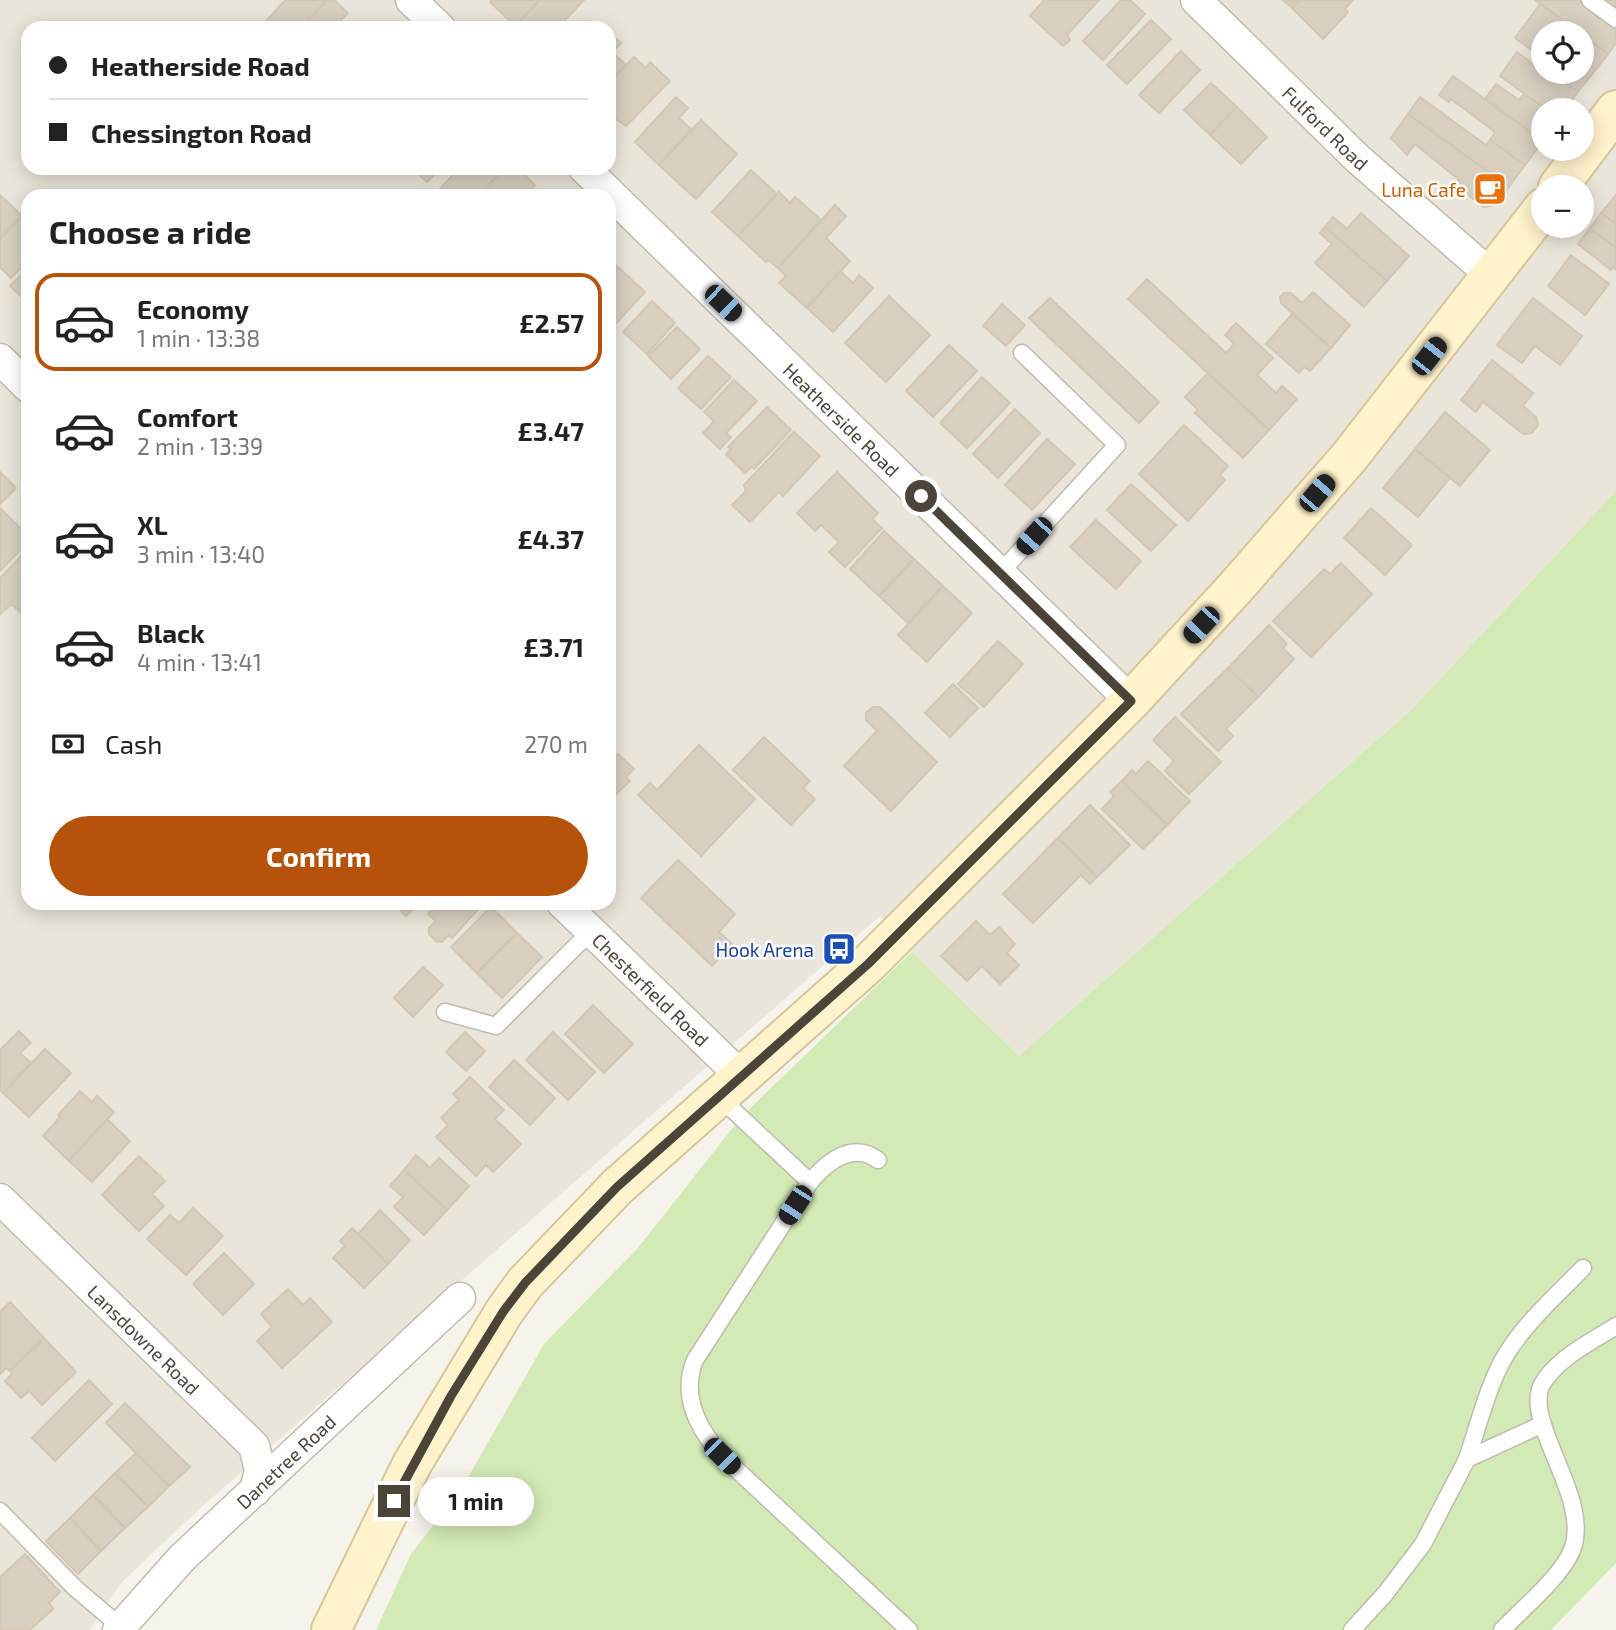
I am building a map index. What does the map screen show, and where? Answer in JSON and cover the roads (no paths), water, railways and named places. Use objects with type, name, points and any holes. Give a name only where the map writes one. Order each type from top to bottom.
[{"type":"main road","points":[[1567,175],[1616,110]]},
{"type":"main road","points":[[331,1630],[412,1464],[503,1312],[525,1283],[617,1187],[868,964],[1131,701],[1236,587],[1350,456],[1531,224]]},
{"type":"street","points":[[411,0],[433,21]]},
{"type":"street","name":"Fulford Road","points":[[1196,0],[1359,159],[1492,276]]},
{"type":"street","name":"Heatherside Road","points":[[591,175],[606,189]]},
{"type":"street","name":"Heatherside Road","points":[[616,199],[1131,701]]},
{"type":"street","points":[[0,359],[21,380]]},
{"type":"street","name":"Chesterfield Road","points":[[569,910],[730,1087]]},
{"type":"street","name":"Lansdowne Road","points":[[0,1199],[254,1446],[260,1470],[255,1491]]},
{"type":"street","name":"Danetree Road","points":[[122,1629],[182,1558],[460,1298]]},
{"type":"lane","points":[[1590,0],[1616,19]]},
{"type":"lane","points":[[1000,573],[1117,445],[1022,353]]},
{"type":"lane","points":[[445,1012],[496,1026],[591,931]]},
{"type":"lane","points":[[730,1087],[810,1182]]},
{"type":"lane","points":[[878,1160],[863,1152],[845,1154],[827,1164],[810,1182],[695,1360],[689,1379],[690,1401],[706,1437],[722,1456],[909,1630]]},
{"type":"lane","points":[[1352,1630],[1393,1584],[1423,1544],[1467,1459],[1507,1353],[1539,1313],[1583,1268]]},
{"type":"lane","points":[[1502,1630],[1565,1564],[1576,1538],[1576,1518],[1571,1494],[1543,1424],[1539,1394],[1544,1381],[1572,1355],[1616,1326]]},
{"type":"lane","points":[[1467,1459],[1543,1424]]},
{"type":"lane","points":[[0,1511],[75,1588],[122,1629]]},
{"type":"place","name":"Luna Cafe","points":[[1490,189]]},
{"type":"place","name":"Hook Arena","points":[[839,949]]}]
